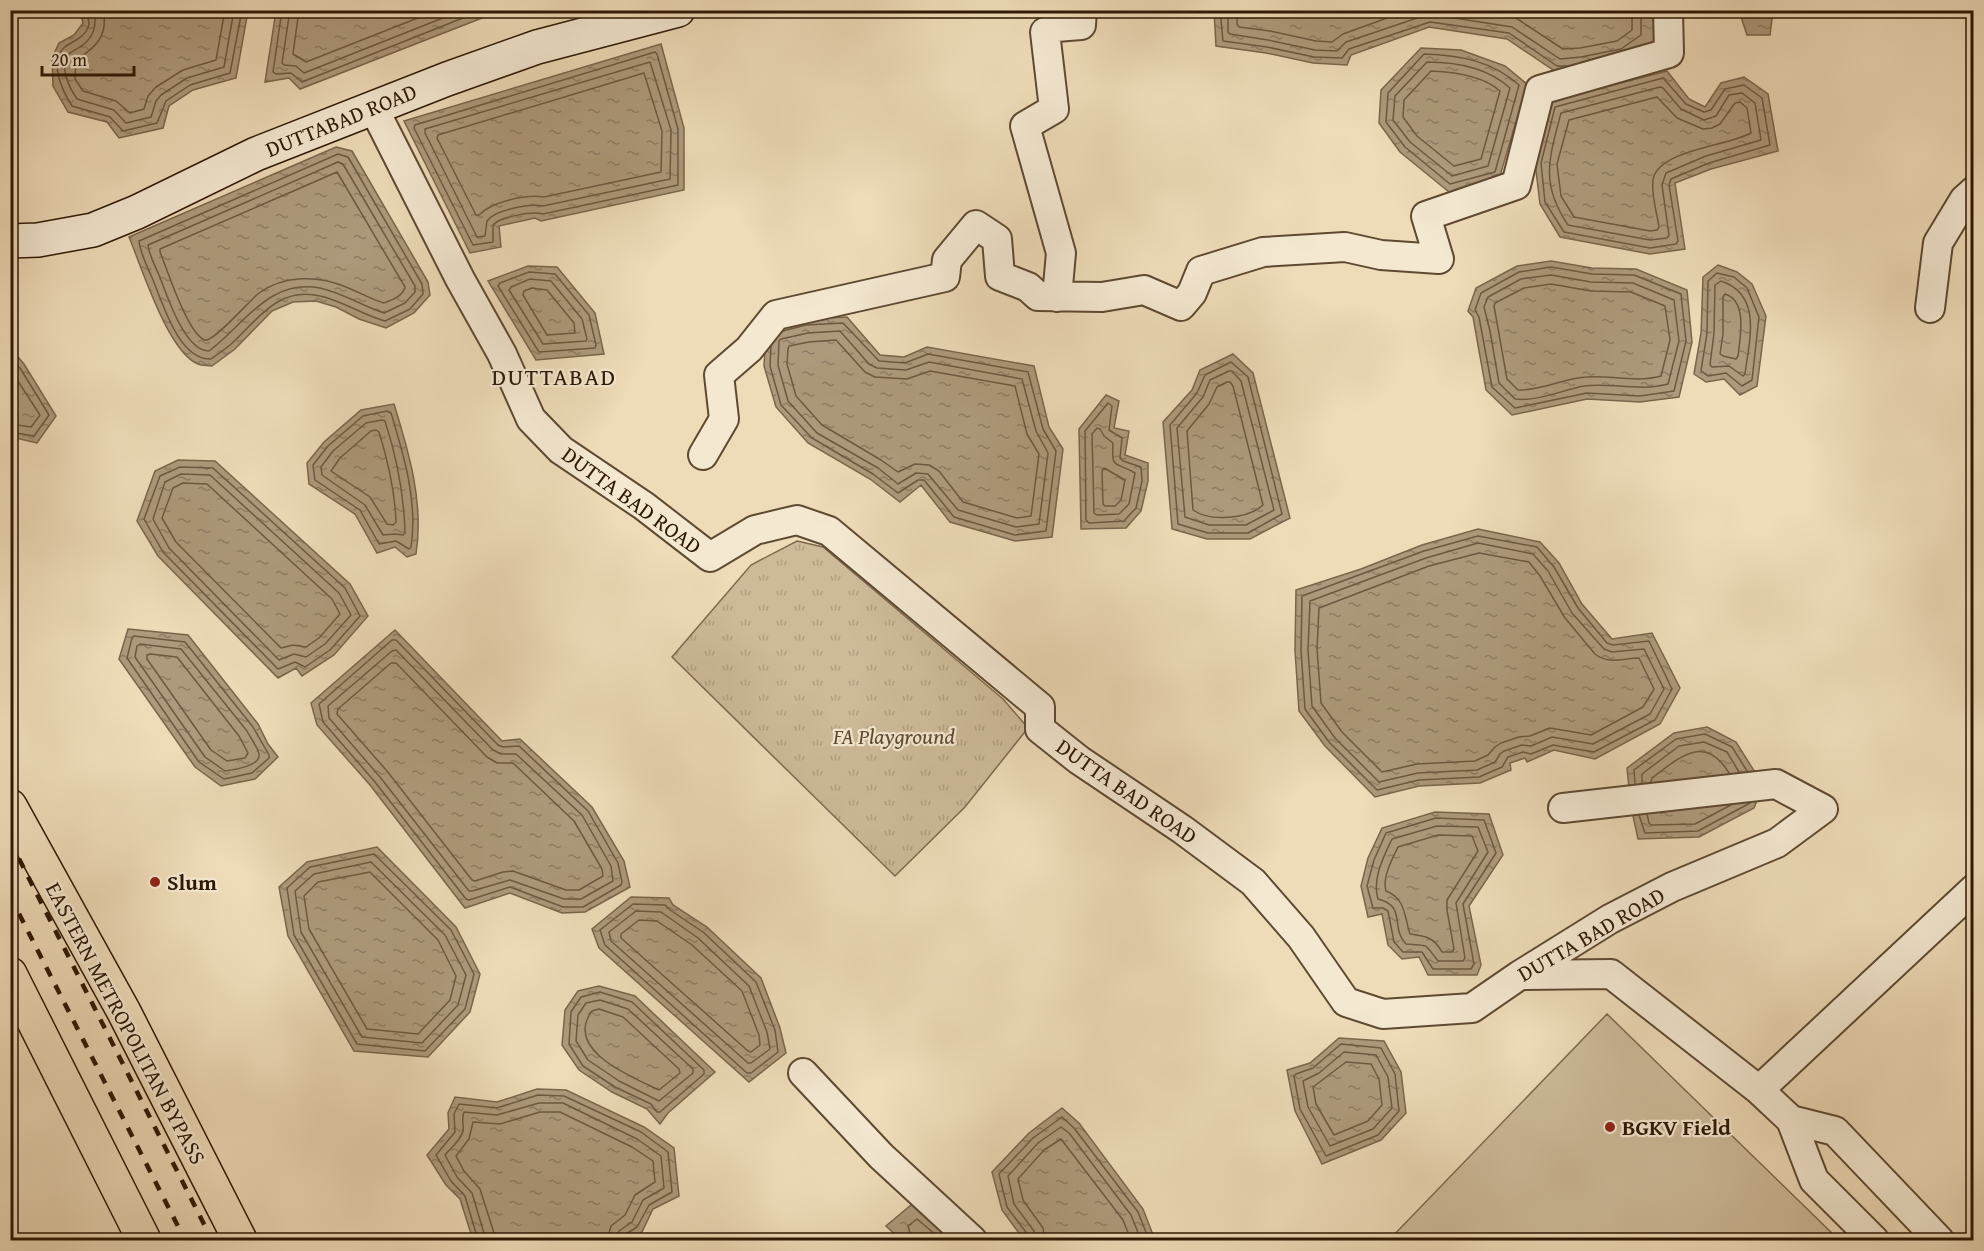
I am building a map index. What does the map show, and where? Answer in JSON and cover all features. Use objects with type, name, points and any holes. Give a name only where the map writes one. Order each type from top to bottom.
[{"type":"main road","name":"DUTTABAD ROAD","points":[[10,241],[38,240],[93,230],[137,212],[256,154],[373,107],[537,47],[678,10]]},
{"type":"main road","name":"EASTERN METROPOLITAN BYPASS","points":[[10,806],[124,1012],[240,1240]]},
{"type":"main road","points":[[10,974],[144,1240]]},
{"type":"street","points":[[1057,297],[1061,253],[1025,126],[1054,109],[1045,32],[1056,27],[1081,25],[1083,10]]},
{"type":"street","points":[[703,455],[724,419],[719,375],[749,349],[776,315],[945,277],[947,260],[976,225],[997,239],[1000,276],[1028,287],[1038,296],[1102,297],[1144,290],[1181,306],[1192,293],[1201,271],[1263,252],[1345,247],[1381,255],[1439,259],[1426,216],[1516,185],[1540,90],[1668,53],[1668,10]]},
{"type":"street","name":"DUTTA BAD ROAD","points":[[373,107],[460,279],[502,354],[531,419],[561,450],[644,506],[710,557],[755,530],[797,520],[829,531],[1040,707],[1040,729],[1078,760],[1183,830],[1253,882],[1301,937],[1346,1002],[1383,1014],[1472,1008],[1610,919],[1672,887],[1777,843],[1823,809],[1776,784],[1563,808]]},
{"type":"street","points":[[1930,308],[1938,243],[1964,200],[1974,191]]},
{"type":"street","points":[[1759,1090],[1974,889]]},
{"type":"street","points":[[1520,975],[1611,974],[1759,1090],[1791,1120],[1814,1180],[1874,1240]]},
{"type":"street","points":[[803,1073],[881,1156],[972,1240]]},
{"type":"street","points":[[1791,1120],[1835,1131],[1939,1240]]},
{"type":"green space","name":"FA Playground","points":[[797,541],[823,547],[1003,699],[1028,728],[965,807],[895,876],[672,657],[751,565]]},
{"type":"green space","name":"BGKV Field","points":[[1607,1014],[1839,1240],[1389,1240]]},
{"type":"water","points":[[80,11],[248,11],[236,78],[193,90],[169,106],[163,128],[119,138],[107,122],[68,112],[53,86],[52,58],[59,43],[74,35],[83,23]]},
{"type":"water","points":[[276,11],[500,11],[300,89],[289,78],[265,82]]},
{"type":"water","points":[[1214,11],[1655,11],[1655,43],[1556,72],[1507,39],[1429,27],[1351,55],[1347,65],[1313,63],[1216,46]]},
{"type":"water","points":[[1739,11],[1773,11],[1770,35],[1747,35]]},
{"type":"water","points":[[661,44],[684,128],[684,190],[541,221],[535,218],[499,226],[501,247],[470,253],[404,121]]},
{"type":"water","points":[[1421,48],[1461,50],[1505,66],[1527,84],[1500,176],[1449,192],[1400,152],[1379,123],[1381,90]]},
{"type":"water","points":[[1667,71],[1689,99],[1705,107],[1721,83],[1744,77],[1768,94],[1778,151],[1711,169],[1675,183],[1685,249],[1650,254],[1560,237],[1540,204],[1535,162],[1550,101]]},
{"type":"water","points":[[336,147],[352,151],[428,282],[430,295],[414,313],[386,328],[316,301],[293,302],[272,311],[235,349],[212,366],[198,364],[187,356],[166,327],[129,237]]},
{"type":"water","points":[[1551,261],[1592,268],[1636,269],[1687,290],[1692,342],[1679,397],[1640,402],[1587,399],[1512,415],[1486,390],[1473,317],[1468,311],[1476,288],[1517,266]]},
{"type":"water","points":[[1718,265],[1737,272],[1752,284],[1766,316],[1757,386],[1740,395],[1724,379],[1706,382],[1694,374],[1701,333],[1703,277]]},
{"type":"water","points":[[528,266],[557,267],[595,313],[604,354],[536,360],[488,281]]},
{"type":"water","points":[[847,317],[880,355],[904,357],[927,347],[1034,366],[1049,427],[1063,449],[1052,537],[1015,541],[950,522],[921,485],[900,502],[870,479],[808,443],[776,407],[764,366],[766,329],[806,319]]},
{"type":"water","points":[[11,349],[24,364],[56,416],[37,443],[11,437]]},
{"type":"water","points":[[1233,354],[1253,373],[1290,518],[1250,539],[1207,539],[1172,529],[1163,422],[1192,390],[1200,370]]},
{"type":"water","points":[[1106,395],[1119,401],[1114,428],[1129,431],[1125,455],[1148,463],[1148,481],[1141,511],[1126,528],[1081,529],[1079,429]]},
{"type":"water","points":[[394,404],[410,459],[417,497],[416,554],[407,557],[395,547],[377,553],[355,514],[309,484],[307,463],[324,442],[361,410]]},
{"type":"water","points":[[178,460],[215,461],[350,584],[368,616],[334,655],[302,676],[296,668],[278,678],[158,556],[137,521],[155,471]]},
{"type":"water","points":[[1478,529],[1540,542],[1559,563],[1582,604],[1612,639],[1652,633],[1680,688],[1660,724],[1595,759],[1554,750],[1527,762],[1525,758],[1510,763],[1511,770],[1480,783],[1419,786],[1375,797],[1325,746],[1299,711],[1295,650],[1296,590],[1361,569],[1422,545]]},
{"type":"water","points":[[128,629],[188,635],[258,724],[268,744],[278,757],[255,779],[221,786],[195,767],[119,659]]},
{"type":"water","points":[[395,630],[502,741],[520,739],[592,807],[624,861],[630,887],[585,912],[562,913],[510,893],[465,908],[370,785],[317,725],[311,703]]},
{"type":"water","points":[[1707,727],[1736,742],[1763,785],[1754,808],[1699,837],[1638,839],[1631,807],[1627,768],[1674,733]]},
{"type":"water","points":[[1435,812],[1489,814],[1503,855],[1469,906],[1481,965],[1477,975],[1428,975],[1419,957],[1402,959],[1388,945],[1382,914],[1368,917],[1361,886],[1368,858],[1382,828]]},
{"type":"water","points":[[377,847],[456,927],[480,974],[470,1012],[428,1057],[354,1051],[288,936],[279,887],[307,862]]},
{"type":"water","points":[[631,897],[669,898],[673,905],[707,927],[761,978],[780,1028],[786,1053],[749,1082],[599,948],[592,929]]},
{"type":"water","points":[[599,986],[635,996],[715,1072],[668,1113],[660,1124],[647,1109],[612,1092],[579,1070],[562,1045],[565,1010],[578,991]]},
{"type":"water","points":[[1339,1038],[1384,1041],[1401,1072],[1406,1113],[1381,1140],[1322,1164],[1295,1111],[1287,1070],[1310,1063]]},
{"type":"water","points":[[537,1089],[566,1090],[644,1127],[674,1148],[679,1196],[653,1209],[642,1232],[625,1240],[473,1240],[460,1199],[446,1185],[427,1155],[449,1129],[448,1113],[455,1097],[497,1102]]},
{"type":"water","points":[[1062,1108],[1079,1123],[1143,1209],[1155,1240],[1024,1240],[1002,1210],[992,1172],[1029,1133]]},
{"type":"water","points":[[917,1200],[962,1240],[901,1240],[886,1226]]},
{"type":"railway","points":[[10,841],[212,1240]]},
{"type":"railway","points":[[10,896],[185,1240]]},
{"type":"place","name":"Slum","points":[[155,882]]},
{"type":"place","name":"BGKV Field","points":[[1610,1127]]},
{"type":"district","name":"DUTTABAD","points":[[554,377]]}]
